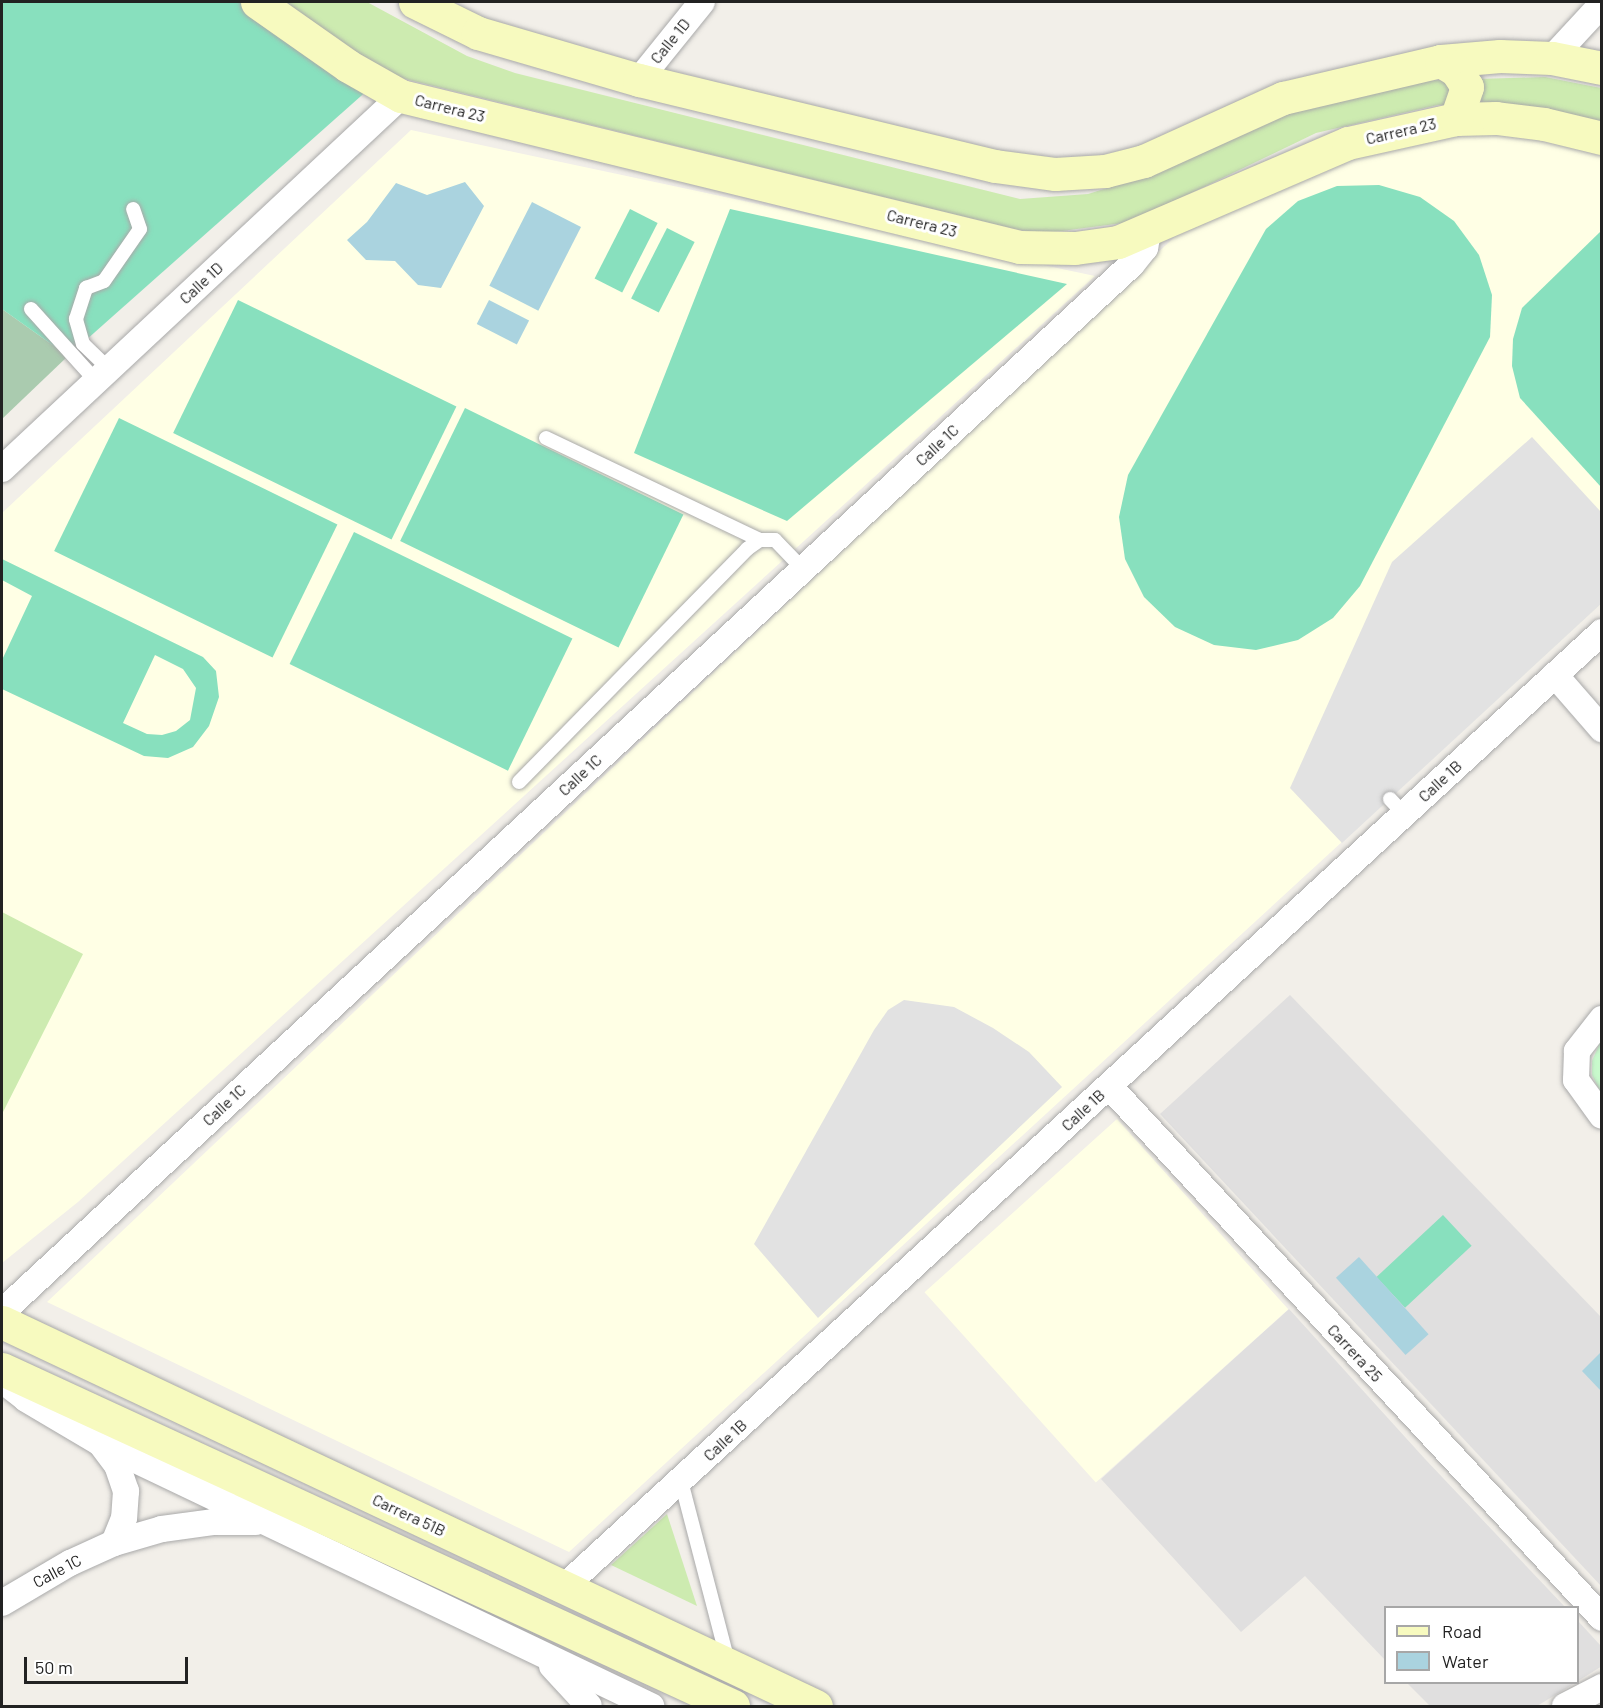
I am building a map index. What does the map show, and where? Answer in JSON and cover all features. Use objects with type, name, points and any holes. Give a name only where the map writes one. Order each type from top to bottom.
[{"type":"main road","name":"Carrera 23","points":[[257,2],[348,66],[400,96],[1020,247],[1076,248],[1118,243],[1148,232],[1348,143],[1456,119],[1520,121],[1602,138]]},
{"type":"main road","points":[[415,2],[478,33],[639,80],[995,166],[1055,174],[1105,171],[1144,161],[1282,98],[1441,60],[1500,56],[1552,58],[1602,68]]},
{"type":"main road","points":[[1441,60],[1456,70],[1467,87],[1456,119]]},
{"type":"main road","name":"Carrera 51B","points":[[2,1322],[816,1707]]},
{"type":"main road","points":[[2,1369],[733,1707]]},
{"type":"street","name":"Calle 1D","points":[[639,80],[702,2]]},
{"type":"street","points":[[1552,58],[1602,4]]},
{"type":"street","name":"Calle 1D","points":[[2,469],[400,96]]},
{"type":"street","name":"Calle 1C","points":[[2,1311],[1132,264],[1145,248],[1148,232]]},
{"type":"street","name":"Calle 1B","points":[[563,1588],[1109,1086],[1397,807],[1602,632]]},
{"type":"street","points":[[1554,675],[1602,729]]},
{"type":"street","points":[[1602,1019],[1577,1051],[1576,1080],[1602,1116]]},
{"type":"street","name":"Carrera 25","points":[[1109,1086],[1602,1618]]},
{"type":"street","points":[[2,1380],[26,1399],[100,1443],[651,1707]]},
{"type":"street","points":[[100,1443],[117,1465],[126,1491],[124,1518],[114,1543]]},
{"type":"street","name":"Calle 1C","points":[[2,1603],[70,1563],[114,1543],[162,1529],[213,1522],[264,1522]]},
{"type":"street","points":[[543,1657],[589,1707]]},
{"type":"street","points":[[1565,1707],[1602,1687]]},
{"type":"lane","points":[[102,375],[83,344],[76,319],[86,288],[104,280],[140,229],[133,209]]},
{"type":"lane","points":[[31,309],[102,375]]},
{"type":"lane","points":[[546,438],[760,540],[775,540],[803,569]]},
{"type":"lane","points":[[519,782],[723,572],[760,540]]},
{"type":"lane","points":[[681,1481],[729,1666]]},
{"type":"shaded area","points":[[411,130],[1095,276],[78,1202],[2,1263],[2,513]]},
{"type":"shaded area","points":[[1531,133],[1601,154],[1601,604],[569,1552],[47,1302],[1186,226],[1397,137]]},
{"type":"shaded area","points":[[2,309],[68,356],[2,419]]},
{"type":"shaded area","points":[[1532,437],[1601,512],[1601,604],[1342,843],[1290,788],[1392,562]]},
{"type":"shaded area","points":[[1290,995],[1601,1317],[1601,1586],[1160,1114]]},
{"type":"shaded area","points":[[904,1000],[954,1007],[993,1028],[1029,1052],[1062,1087],[818,1318],[754,1244],[874,1030],[888,1010]]},
{"type":"shaded area","points":[[1117,1119],[1288,1309],[1096,1483],[925,1292]]},
{"type":"shaded area","points":[[1289,1309],[1425,1459],[1564,1606],[1384,1606],[1384,1659],[1305,1576],[1241,1632],[1101,1479]]},
{"type":"shaded area","points":[[1579,1622],[1601,1646],[1602,1666],[1579,1680]]},
{"type":"shaded area","points":[[1408,1684],[1573,1684],[1537,1706],[1430,1706]]},
{"type":"green space","points":[[2,2],[243,2],[370,88],[68,356],[2,309]]},
{"type":"green space","points":[[270,2],[367,2],[467,56],[515,73],[1020,199],[1088,194],[1146,176],[1311,100],[1379,82],[1545,77],[1601,88],[1601,127],[1491,106],[1438,105],[1316,133],[1131,222],[1046,233],[1018,230],[401,78]]},
{"type":"green space","points":[[1379,185],[1420,197],[1454,221],[1479,255],[1492,295],[1490,337],[1360,586],[1333,618],[1298,640],[1256,650],[1214,645],[1175,627],[1144,597],[1125,559],[1119,517],[1128,475],[1266,229],[1298,201],[1337,186]]},
{"type":"green space","points":[[630,209],[658,223],[622,293],[595,278]]},
{"type":"green space","points":[[730,209],[1067,284],[787,521],[634,453]]},
{"type":"green space","points":[[667,228],[695,242],[659,312],[631,298]]},
{"type":"green space","points":[[1601,231],[1601,487],[1520,398],[1512,366],[1513,339],[1522,308]]},
{"type":"green space","points":[[238,300],[456,407],[392,540],[173,433]]},
{"type":"green space","points":[[465,408],[683,515],[619,648],[400,541]]},
{"type":"green space","points":[[119,418],[337,525],[273,658],[54,551]]},
{"type":"green space","points":[[354,532],[572,639],[508,771],[290,664]]},
{"type":"green space","points":[[2,559],[203,657],[216,671],[219,697],[209,726],[193,747],[168,758],[144,756],[2,689],[2,660],[32,596],[2,580]],"holes":[[[155,655],[183,669],[196,688],[190,720],[176,731],[162,735],[147,734],[123,723]]]},
{"type":"green space","points":[[2,912],[83,954],[2,1114]]},
{"type":"green space","points":[[1601,1040],[1601,1093],[1592,1075],[1592,1061]]},
{"type":"green space","points":[[1443,1215],[1472,1246],[1405,1308],[1376,1277]]},
{"type":"green space","points":[[667,1514],[697,1606],[611,1565]]},
{"type":"water","points":[[465,182],[484,206],[441,288],[418,285],[395,261],[366,260],[347,240],[367,222],[396,183],[427,195]]},
{"type":"water","points":[[532,202],[581,227],[538,311],[489,286]]},
{"type":"water","points":[[489,300],[529,320],[517,344],[477,324]]},
{"type":"water","points":[[1359,1257],[1429,1334],[1406,1355],[1336,1278]]},
{"type":"water","points":[[1601,1352],[1601,1391],[1582,1371]]}]
